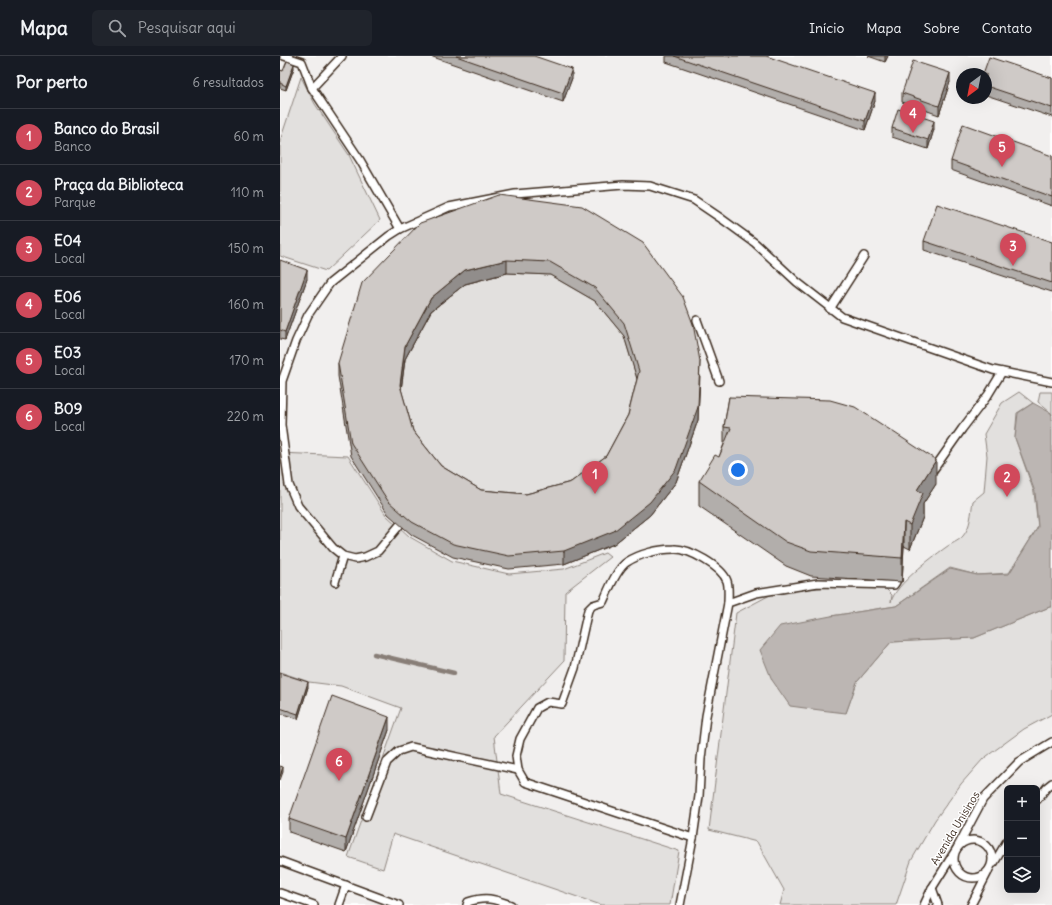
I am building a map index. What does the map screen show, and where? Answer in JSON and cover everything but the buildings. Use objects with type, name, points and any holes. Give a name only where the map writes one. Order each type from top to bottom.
[{"type":"lane","points":[[284,56],[302,62],[312,88],[360,160],[400,229]]},
{"type":"lane","points":[[312,88],[342,56]]},
{"type":"lane","points":[[403,521],[378,552],[356,559],[343,556],[333,548],[298,506],[289,485],[281,425],[282,381],[296,341],[308,315],[330,283],[400,229],[449,207],[515,194],[623,185],[650,186],[694,200],[722,219],[755,243],[797,282],[842,317],[973,364],[1002,372],[1052,382]]},
{"type":"lane","points":[[830,308],[864,256]]},
{"type":"lane","points":[[697,320],[719,381]]},
{"type":"lane","points":[[928,478],[988,395],[1002,372]]},
{"type":"lane","points":[[680,905],[693,838],[699,796],[706,716],[728,603],[728,582],[721,571],[710,563],[688,552],[675,548],[647,554],[626,563],[620,570],[603,602],[593,605],[588,610],[575,668],[562,704],[548,702],[537,708],[520,739],[516,756],[518,770],[526,782],[693,838]]},
{"type":"lane","points":[[335,582],[343,556]]},
{"type":"lane","points":[[728,603],[756,593],[818,583],[894,585],[896,582],[898,568]]},
{"type":"lane","name":"Avenida Unisinos","points":[[924,905],[932,888],[957,848],[983,799],[1019,762],[1052,742]]},
{"type":"lane","points":[[366,817],[387,762],[399,751],[411,747],[518,770]]},
{"type":"lane","points":[[1040,796],[1052,783]]},
{"type":"lane","points":[[973,904],[990,869],[993,863],[993,856],[987,845],[974,839],[962,843],[957,848],[955,854],[955,866],[963,875],[974,878],[986,874],[990,869],[1004,846]]},
{"type":"lane","points":[[280,861],[399,905]]},
{"type":"lane","points":[[339,905],[346,885]]},
{"type":"lane","points":[[932,888],[938,905]]},
{"type":"lane","points":[[280,893],[314,905]]},
{"type":"lane","points":[[467,905],[468,902],[480,898],[493,899],[511,905]]},
{"type":"shaded area","points":[[280,56],[1052,56],[1052,905],[299,905],[280,897]]},
{"type":"shaded area","points":[[301,77],[315,104],[349,155],[380,220],[326,271],[280,256],[280,141]]},
{"type":"shaded area","points":[[507,273],[550,275],[595,301],[624,336],[639,385],[628,428],[606,469],[571,495],[481,503],[413,444],[400,398],[405,359],[431,311],[465,284]]},
{"type":"shaded area","points":[[1019,392],[1033,403],[1017,413],[1015,438],[1034,492],[1038,527],[1009,573],[977,575],[950,568],[896,606],[831,616],[846,713],[857,682],[891,642],[974,638],[1052,606],[1052,714],[1024,729],[983,759],[961,784],[935,820],[911,861],[896,905],[780,905],[784,890],[757,842],[709,830],[736,613],[770,595],[857,584],[883,586],[892,595],[891,602],[899,588],[914,572],[939,552],[963,536],[966,532],[973,501],[984,492],[987,456],[984,434],[1002,403]]},
{"type":"shaded area","points":[[1040,392],[1052,392],[1052,415],[1038,402]]},
{"type":"shaded area","points":[[1033,403],[1051,413],[1052,416],[1052,606],[974,638],[891,642],[857,682],[846,713],[790,706],[772,680],[760,650],[780,626],[896,606],[950,569],[977,575],[1009,574],[1038,527],[1035,492],[1015,438],[1018,413]]},
{"type":"shaded area","points":[[280,453],[348,456],[386,515],[410,537],[452,561],[509,574],[564,569],[605,553],[610,557],[565,592],[564,661],[494,736],[501,794],[679,851],[670,905],[601,905],[393,834],[383,869],[348,857],[401,708],[341,686],[309,682],[280,672]]},
{"type":"waterway","points":[[374,654],[454,673]]},
{"type":"place","name":"E06","points":[[913,133]]},
{"type":"place","name":"E03","points":[[1002,167]]},
{"type":"place","name":"E04","points":[[1013,266]]},
{"type":"place","name":"Banco do Brasil","points":[[595,494]]},
{"type":"place","name":"Praça da Biblioteca","points":[[1007,497]]},
{"type":"place","name":"B09","points":[[339,781]]}]
